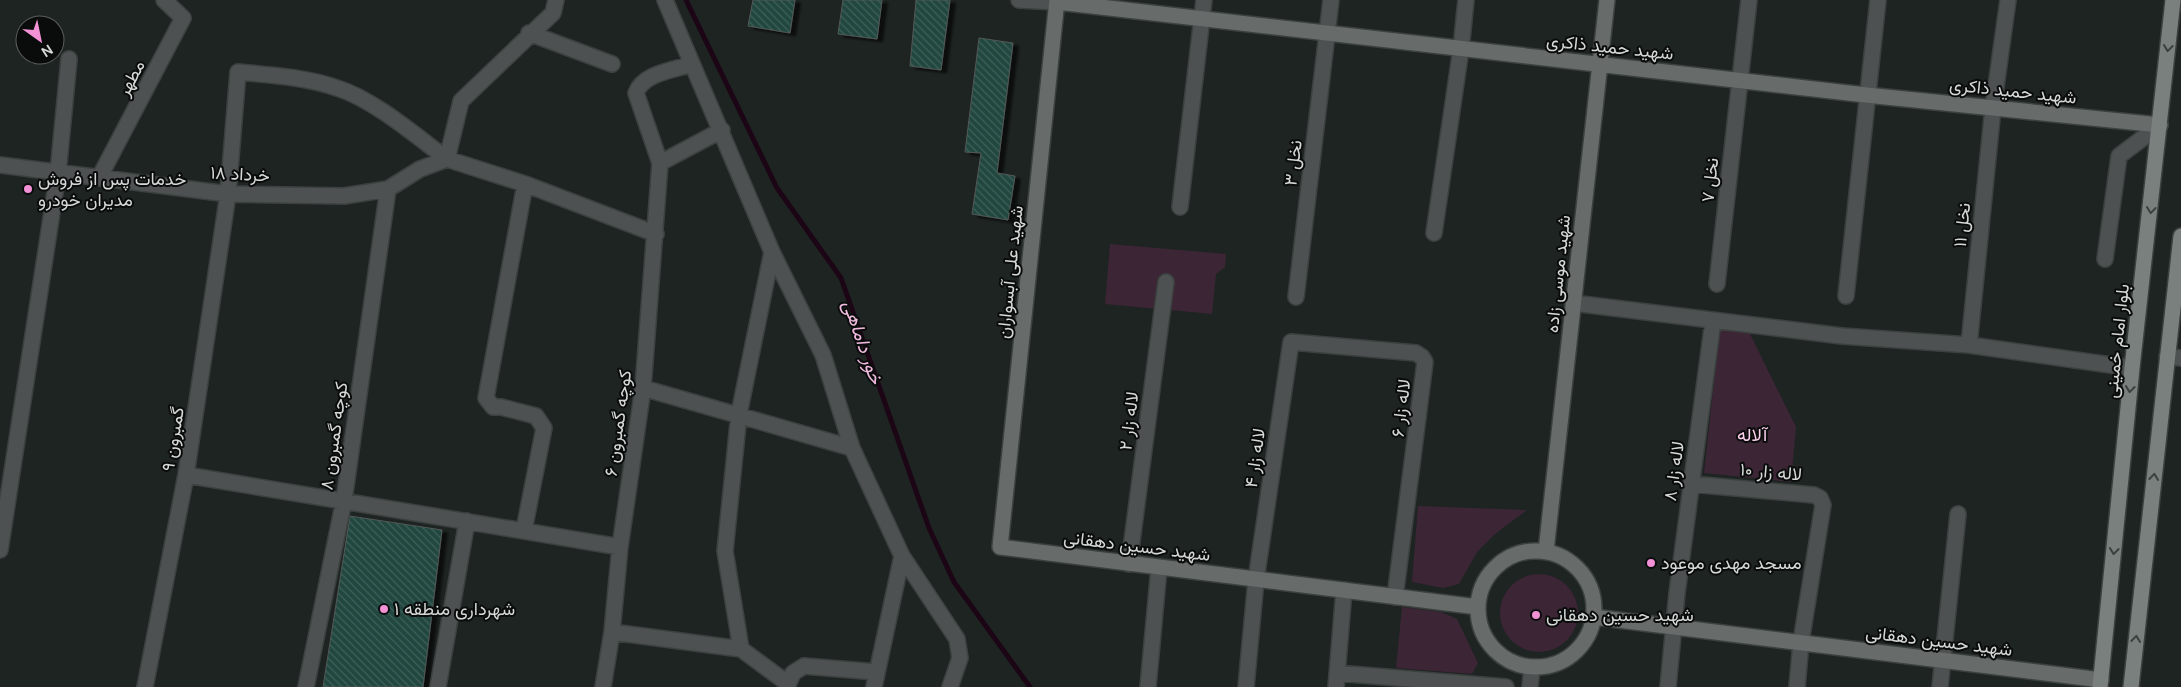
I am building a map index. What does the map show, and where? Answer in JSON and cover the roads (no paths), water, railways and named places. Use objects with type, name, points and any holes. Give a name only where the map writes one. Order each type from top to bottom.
[{"type":"main road","name":"بلوار امام خمینی","points":[[2101,683],[2132,368],[2173,0]]},
{"type":"main road","points":[[2131,687],[2174,357],[2181,236]]},
{"type":"street","name":"مطهر","points":[[99,178],[183,18],[164,0]]},
{"type":"street","points":[[447,159],[461,101],[529,33],[553,13],[556,0]]},
{"type":"street","points":[[665,0],[722,130],[772,252],[823,354],[852,448],[902,556],[957,639],[960,658],[950,687]]},
{"type":"street","points":[[1018,0],[1057,1]]},
{"type":"street","points":[[1180,207],[1204,0]]},
{"type":"street","name":"نخل ۳","points":[[1296,297],[1331,0]]},
{"type":"street","points":[[1434,233],[1461,49],[1466,0]]},
{"type":"street","name":"شهید موسی زاده","points":[[1546,551],[1607,0]]},
{"type":"street","name":"نخل ۷","points":[[1717,284],[1749,0]]},
{"type":"street","points":[[1846,296],[1866,95],[1878,0]]},
{"type":"street","name":"نخل ۱۱","points":[[1969,345],[1993,108],[2008,0]]},
{"type":"street","name":"شهید حمید ذاکری","points":[[1057,1],[1202,20],[1739,81],[2160,126]]},
{"type":"street","name":"شهید علی آبسواران","points":[[1000,547],[1057,1]]},
{"type":"street","points":[[529,33],[612,64]]},
{"type":"street","points":[[0,550],[58,173],[69,59]]},
{"type":"street","points":[[692,64],[647,78],[639,84],[636,93],[660,163],[722,130]]},
{"type":"street","name":"گمبرون ۹","points":[[145,687],[186,475],[228,194],[238,72],[282,76],[338,88],[383,112],[447,159]]},
{"type":"street","points":[[2105,259],[2119,156],[2160,126]]},
{"type":"street","points":[[388,189],[420,169],[447,159],[525,184],[656,234]]},
{"type":"street","name":"کوچه گمبرون ۶","points":[[603,687],[612,632],[620,547],[643,388],[660,163]]},
{"type":"street","name":"خرداد ۱۸","points":[[0,165],[228,194],[344,196],[388,189]]},
{"type":"street","points":[[524,530],[544,428],[536,416],[501,407],[493,407],[486,398],[525,184]]},
{"type":"street","name":"کوچه گمبرون ۸","points":[[306,687],[344,500],[388,189]]},
{"type":"street","points":[[741,648],[725,552],[739,414],[772,252]]},
{"type":"street","name":"لاله زار ۲","points":[[1129,564],[1166,282]]},
{"type":"street","points":[[1574,303],[1842,336],[1969,345],[2132,368]]},
{"type":"street","name":"لاله زار ۸","points":[[1668,687],[1691,484],[1713,320]]},
{"type":"street","name":"لاله زار ۴","points":[[1246,687],[1256,580],[1291,342]]},
{"type":"street","name":"لاله زار ۶","points":[[1291,342],[1416,353],[1425,362],[1395,597]]},
{"type":"street","points":[[643,388],[852,448]]},
{"type":"street","points":[[186,475],[620,547]]},
{"type":"street","name":"لاله زار ۱۰","points":[[1691,484],[1814,495],[1820,498],[1823,504],[1801,642]]},
{"type":"street","points":[[1940,687],[1958,514]]},
{"type":"street","points":[[438,687],[467,521]]},
{"type":"street","name":"شهید حسین دهقانی","points":[[1000,547],[1478,607]]},
{"type":"street","points":[[1526,551],[1546,551],[1565,558],[1581,570],[1591,587],[1593,626],[1584,644],[1571,657],[1554,666],[1532,668],[1517,665],[1500,656],[1488,642],[1480,625],[1478,607],[1482,588],[1492,571],[1507,558],[1526,551]]},
{"type":"street","points":[[874,687],[902,556]]},
{"type":"street","points":[[1148,687],[1159,568]]},
{"type":"street","points":[[1344,590],[1336,680],[1506,687]]},
{"type":"street","name":"شهید حسین دهقانی","points":[[1594,617],[1943,660],[2101,683]]},
{"type":"street","points":[[612,632],[741,648],[787,685],[793,674],[804,666],[876,672]]},
{"type":"street","points":[[1797,687],[1801,642]]},
{"type":"street","points":[[1530,687],[1532,668]]},
{"type":"waterway","name":"خور داماهی","points":[[686,0],[777,188],[841,278],[929,528],[954,582],[1030,687]]},
{"type":"place","name":"خدمات پس از فروش مدیران خودرو","points":[[28,189]]},
{"type":"place","name":"مسجد مهدی موعود","points":[[1651,563]]},
{"type":"place","name":"شهرداری منطقه ۱","points":[[384,609]]},
{"type":"place","name":"شهید حسین دهقانی","points":[[1536,615]]},
{"type":"park label","name":"آلاله","points":[[1752,435]]}]
